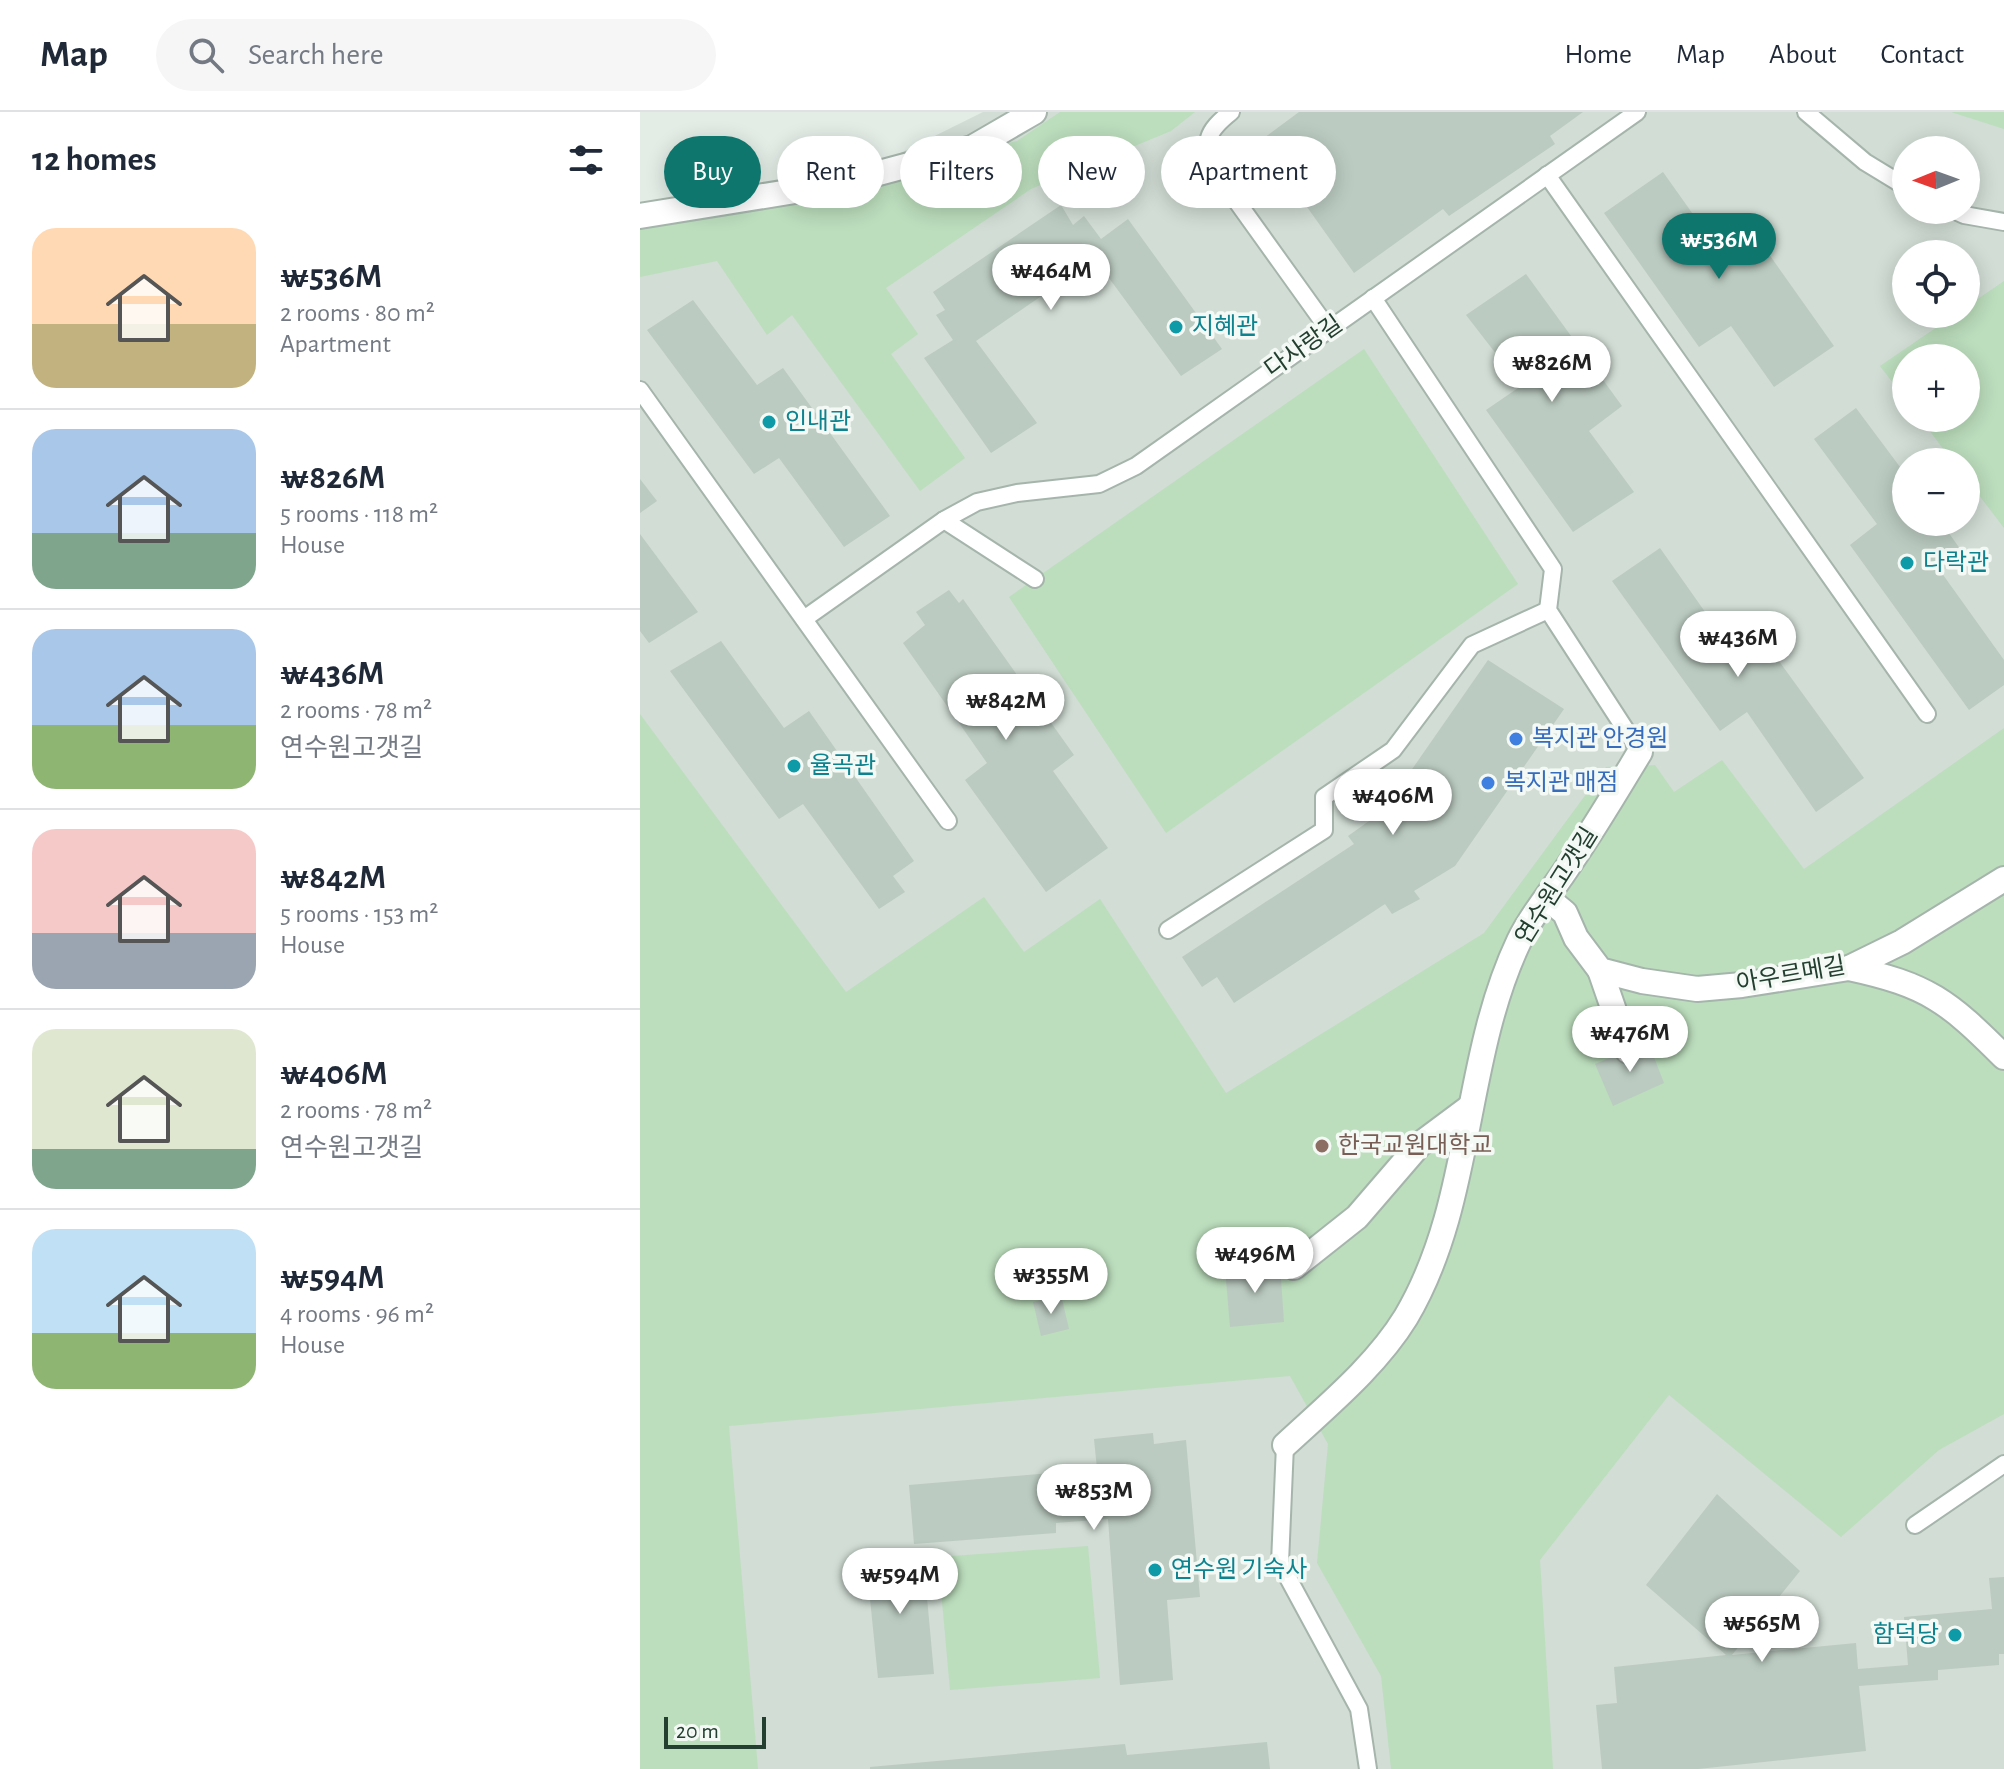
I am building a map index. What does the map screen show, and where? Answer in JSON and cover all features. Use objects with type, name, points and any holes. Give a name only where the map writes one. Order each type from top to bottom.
[{"type":"street","points":[[640,216],[838,184],[972,148],[1034,112]]},
{"type":"street","name":"연수원고갯길","points":[[1285,1445],[1376,1356],[1405,1319],[1426,1276],[1454,1196],[1488,1022],[1519,939],[1640,752]]},
{"type":"street","name":"아우르메길","points":[[1600,970],[1642,981],[1697,989],[1849,968],[1902,942],[2004,879]]},
{"type":"street","points":[[1547,898],[1565,913],[1576,938],[1600,970],[1628,1051]]},
{"type":"street","points":[[1849,968],[1911,984],[1935,997],[1961,1014],[2004,1057]]},
{"type":"street","points":[[1294,1267],[1357,1217],[1419,1145],[1470,1107]]},
{"type":"lane","points":[[1231,112],[1216,124],[1207,138],[1208,154],[1215,171],[1329,330]]},
{"type":"lane","name":"다사랑길","points":[[804,619],[944,520],[977,502],[1017,493],[1099,484],[1136,466],[1637,112]]},
{"type":"lane","points":[[1807,112],[1865,162],[1892,178]]},
{"type":"lane","points":[[1547,175],[1927,714]]},
{"type":"lane","points":[[1980,218],[2004,222]]},
{"type":"lane","points":[[1373,298],[1553,569],[1548,610],[1640,752]]},
{"type":"lane","points":[[640,390],[948,821]]},
{"type":"lane","points":[[944,520],[1035,579]]},
{"type":"lane","points":[[1168,930],[1324,830],[1324,797],[1393,750],[1472,645],[1548,610]]},
{"type":"lane","points":[[1285,1445],[1280,1563],[1359,1709],[1368,1769]]},
{"type":"lane","points":[[1915,1525],[2004,1464]]},
{"type":"shaded area","name":"한국교원대학교","points":[[983,112],[2004,112],[2004,1769],[640,1769],[640,204],[664,202],[664,208],[761,208],[761,192],[777,190],[777,208],[884,208],[884,161],[900,153],[900,208],[1022,208],[1022,136],[935,136]]},
{"type":"green space","points":[[1060,112],[1195,112],[1171,131],[1145,142],[1145,136],[1038,136],[1038,186],[1022,195],[1022,138]]},
{"type":"green space","points":[[1951,112],[2004,112],[2004,129]]},
{"type":"green space","points":[[900,169],[900,208],[1003,208],[886,288],[918,334],[891,354],[965,458],[920,491],[792,315],[767,335],[717,261],[640,277],[640,225],[738,208],[761,208],[761,202],[777,199],[777,208],[884,208],[884,173]]},
{"type":"green space","points":[[2004,281],[2004,528],[1980,496],[1980,448],[1942,448],[1930,432],[1980,432],[1980,344],[1912,344],[1936,328],[1980,328],[1980,297]]},
{"type":"green space","points":[[1364,349],[1518,584],[1166,833],[1009,597]]},
{"type":"green space","points":[[1892,358],[1892,382],[1880,366]]},
{"type":"green space","points":[[640,714],[846,992],[984,897],[1024,952],[1100,899],[1226,1093],[1484,933],[1606,767],[1655,765],[1674,792],[1722,760],[1804,869],[2004,728],[2004,1414],[1939,1450],[1841,1537],[1669,1395],[1540,1560],[1553,1769],[1391,1769],[1381,1676],[1317,1563],[1328,1444],[1290,1376],[729,1426],[758,1769],[640,1769]]},
{"type":"green space","points":[[1088,1546],[1100,1678],[950,1690],[938,1557]]},
{"type":"building","points":[[1299,112],[1583,112],[1550,136],[1555,144],[1449,216],[1443,209],[1354,273],[1308,208],[1336,208],[1336,136],[1267,136]]},
{"type":"building","points":[[1663,172],[1717,248],[1749,226],[1834,346],[1774,387],[1731,326],[1699,347],[1604,213]]},
{"type":"building","name":"지혜관","points":[[1057,208],[1063,208],[1073,225],[1084,216],[1101,239],[1128,219],[1222,349],[1181,376],[1095,259],[976,341],[1037,423],[991,453],[924,358],[953,340],[936,315],[945,310],[933,292]]},
{"type":"building","points":[[1526,274],[1622,406],[1589,431],[1634,492],[1573,532],[1486,410],[1521,386],[1466,315]]},
{"type":"building","name":"인내관","points":[[693,300],[757,385],[783,368],[890,516],[844,547],[779,458],[754,474],[647,330]]},
{"type":"building","name":"다락관","points":[[1856,408],[1892,456],[1892,536],[1951,536],[1963,553],[1941,572],[2004,660],[2004,685],[1969,710],[1850,545],[1877,524],[1814,439]]},
{"type":"building","points":[[640,479],[657,501],[640,513]]},
{"type":"building","points":[[640,534],[698,612],[649,643],[640,631]]},
{"type":"building","points":[[1660,548],[1722,636],[1749,620],[1864,778],[1816,812],[1747,712],[1720,731],[1612,581]]},
{"type":"building","points":[[949,590],[959,603],[963,599],[1074,755],[1053,771],[1108,848],[1046,892],[965,780],[987,763],[903,643],[925,625],[916,612]]},
{"type":"building","name":"율곡관","points":[[721,641],[784,728],[809,711],[914,861],[893,876],[905,892],[879,909],[803,804],[779,819],[670,671]]},
{"type":"building","points":[[1488,660],[1564,709],[1455,866],[1414,891],[1420,899],[1392,914],[1385,904],[1234,1003],[1217,977],[1202,987],[1182,957],[1354,844],[1348,836],[1383,811]]},
{"type":"building","points":[[1648,1042],[1664,1083],[1613,1106],[1595,1064]]},
{"type":"building","points":[[1280,1264],[1284,1322],[1230,1327],[1225,1268]]},
{"type":"building","points":[[1061,1295],[1069,1329],[1041,1336],[1033,1302]]},
{"type":"building","name":"연수원 기숙사","points":[[1153,1433],[1154,1444],[1186,1440],[1200,1597],[1167,1600],[1173,1680],[1120,1685],[1108,1519],[1056,1523],[1056,1533],[914,1544],[909,1485],[1097,1469],[1094,1439]]},
{"type":"building","points":[[1717,1494],[1800,1571],[1732,1655],[1856,1643],[1858,1669],[1908,1665],[1904,1617],[1992,1609],[1989,1578],[2004,1577],[2004,1654],[1999,1654],[1999,1665],[1938,1670],[1938,1680],[1859,1686],[1866,1751],[1698,1769],[1602,1769],[1596,1705],[1617,1703],[1614,1667],[1726,1655],[1646,1585]]},
{"type":"building","points":[[923,1554],[934,1674],[878,1678],[866,1559]]},
{"type":"building","points":[[1267,1742],[1270,1769],[870,1769],[1125,1744],[1127,1755]]},
{"type":"place","name":"지혜관","points":[[1176,327]]},
{"type":"place","name":"인내관","points":[[769,422]]},
{"type":"place","name":"다락관","points":[[1907,563]]},
{"type":"place","name":"복지관 안경원","points":[[1516,739]]},
{"type":"place","name":"율곡관","points":[[794,766]]},
{"type":"place","name":"복지관 매점","points":[[1488,783]]},
{"type":"place","name":"한국교원대학교","points":[[1322,1146]]},
{"type":"place","name":"연수원 기숙사","points":[[1155,1570]]},
{"type":"place","name":"함덕당","points":[[1955,1635]]}]
